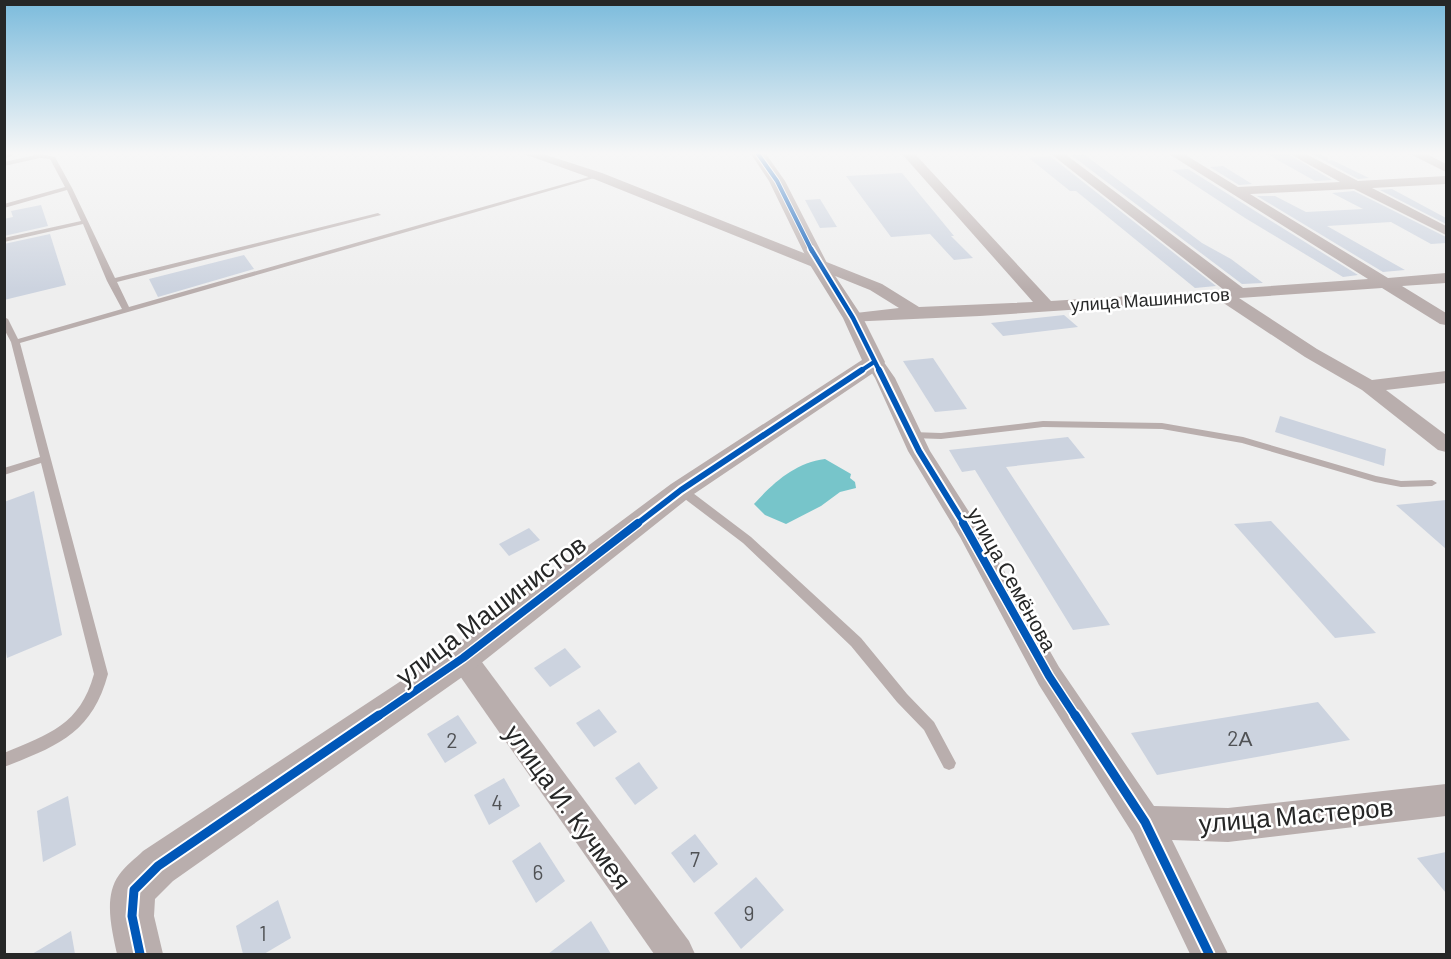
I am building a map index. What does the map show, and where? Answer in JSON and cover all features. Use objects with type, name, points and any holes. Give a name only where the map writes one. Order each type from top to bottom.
[{"type":"street","points":[[654,199],[876,287],[913,310]]},
{"type":"street","name":"улица Семёнова","points":[[786,199],[819,265],[853,318],[874,363],[885,378],[919,451],[971,535],[1048,676],[1145,822],[1209,954]]},
{"type":"street","points":[[949,199],[1045,305]]},
{"type":"street","points":[[1114,199],[1231,294],[1311,352],[1369,386],[1446,445]]},
{"type":"street","points":[[1248,199],[1446,320]]},
{"type":"street","points":[[1384,199],[1446,231]]},
{"type":"street","name":"улица Машинистов","points":[[853,318],[913,310],[977,311],[1045,305],[1146,301],[1446,278]]},
{"type":"street","name":"улица Машинистов","points":[[140,954],[132,916],[134,890],[158,866],[463,658],[681,490],[874,363]]},
{"type":"street","points":[[1369,386],[1446,377]]},
{"type":"street","name":"улица И. Кучмея","points":[[463,658],[675,954]]},
{"type":"street","name":"улица Мастеров","points":[[1145,822],[1227,825],[1446,800]]},
{"type":"lane","points":[[4,206],[30,199]]},
{"type":"lane","points":[[73,199],[126,310]]},
{"type":"lane","points":[[15,342],[518,199]]},
{"type":"lane","points":[[111,281],[378,215]]},
{"type":"lane","points":[[4,240],[83,222]]},
{"type":"lane","points":[[4,319],[15,342],[101,674],[98,693],[87,712],[49,741],[4,760]]},
{"type":"lane","points":[[912,435],[941,436],[1043,424],[1162,426],[1244,440],[1375,479],[1401,484],[1432,483]]},
{"type":"lane","points":[[4,472],[44,459]]},
{"type":"lane","points":[[681,490],[747,540],[856,642],[902,698],[929,726],[949,763]]},
{"type":"water","points":[[825,459],[851,474],[850,478],[855,482],[856,488],[840,492],[821,506],[786,524],[765,515],[754,504],[769,488],[795,469]]},
{"type":"building","points":[[820,199],[837,227],[820,228],[805,200]]},
{"type":"building","points":[[863,199],[923,199],[954,236],[951,236],[973,258],[954,260],[930,234],[891,237]]},
{"type":"building","points":[[1086,199],[1105,199],[1216,286],[1195,288]]},
{"type":"building","points":[[1129,199],[1143,199],[1202,243],[1231,259],[1263,283],[1242,284]]},
{"type":"building","points":[[1216,199],[1236,199],[1358,275],[1343,277]]},
{"type":"building","points":[[1262,199],[1280,199],[1306,212],[1363,209],[1343,199],[1370,199],[1446,237],[1446,243],[1431,244],[1391,222],[1327,226],[1405,270],[1383,272]]},
{"type":"building","points":[[1397,199],[1410,199],[1446,218],[1446,224]]},
{"type":"building","points":[[41,205],[48,226],[4,236],[4,219],[13,217],[11,211]]},
{"type":"building","points":[[50,234],[66,285],[4,300],[4,244]]},
{"type":"building","points":[[244,255],[254,269],[158,297],[149,279]]},
{"type":"building","points":[[1064,315],[1078,327],[1003,336],[991,323]]},
{"type":"building","points":[[933,358],[967,409],[935,412],[903,361]]},
{"type":"building","points":[[1280,416],[1386,449],[1384,466],[1275,432]]},
{"type":"building","points":[[1068,437],[1085,458],[1006,467],[1110,625],[1073,630],[975,470],[962,472],[949,450]]},
{"type":"building","points":[[34,491],[62,635],[7,658],[4,640],[4,502]]},
{"type":"building","points":[[1446,500],[1446,549],[1396,505]]},
{"type":"building","points":[[1271,521],[1376,633],[1335,638],[1234,524]]},
{"type":"building","points":[[529,528],[540,540],[509,556],[499,544]]},
{"type":"building","points":[[565,648],[581,667],[550,687],[534,668]]},
{"type":"building","points":[[1318,702],[1350,740],[1157,775],[1131,733]]},
{"type":"building","points":[[599,709],[617,732],[594,747],[576,723]]},
{"type":"building","points":[[458,715],[477,743],[445,763],[427,734]]},
{"type":"building","points":[[639,762],[658,788],[635,805],[615,778]]},
{"type":"building","points":[[504,778],[520,806],[489,825],[474,795]]},
{"type":"building","points":[[68,796],[76,845],[43,862],[37,811]]},
{"type":"building","points":[[695,834],[718,864],[694,883],[671,853]]},
{"type":"building","points":[[540,842],[565,881],[536,903],[512,861]]},
{"type":"building","points":[[1446,852],[1446,893],[1417,858]]},
{"type":"building","points":[[756,877],[784,910],[741,949],[714,913]]},
{"type":"building","points":[[278,900],[291,938],[264,954],[243,954],[236,926]]},
{"type":"building","points":[[591,921],[611,954],[548,954]]},
{"type":"building","points":[[71,931],[75,954],[32,954]]},
{"type":"cycle path","points":[[786,199],[819,265],[853,318],[919,451],[971,535],[1049,676],[1145,822],[1209,954]]},
{"type":"cycle path","points":[[140,954],[132,916],[134,890],[158,866],[463,658],[681,490],[874,362]]}]
